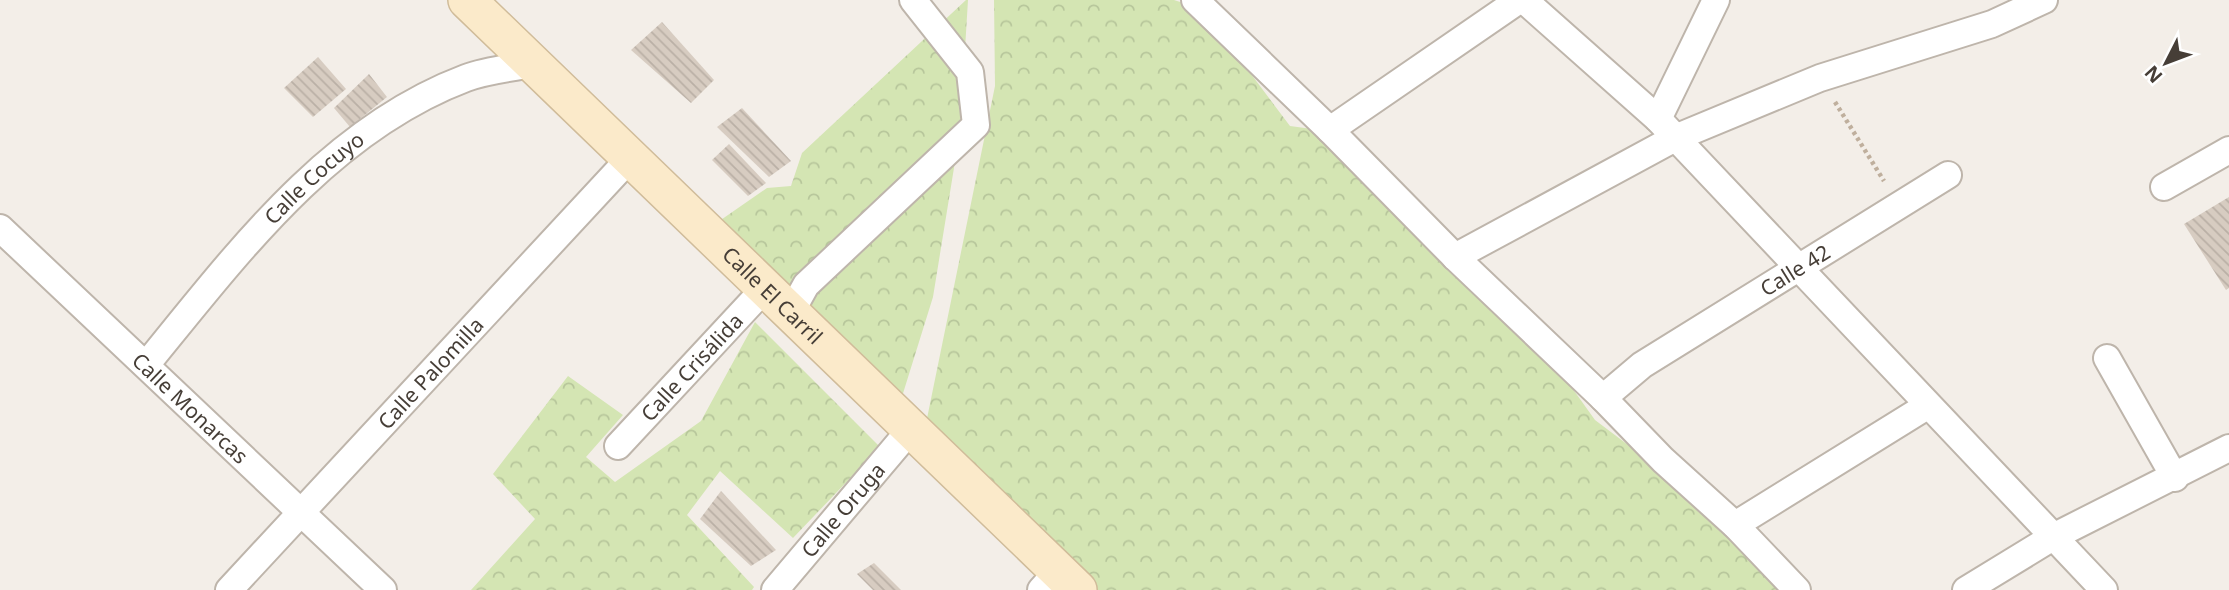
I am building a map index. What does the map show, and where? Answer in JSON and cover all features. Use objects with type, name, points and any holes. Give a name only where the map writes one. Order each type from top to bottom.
[{"type":"main road","name":"Calle El Carril","points":[[467,0],[911,429],[1059,584]]},
{"type":"street","points":[[791,312],[806,285],[976,125],[970,72],[912,0]]},
{"type":"street","points":[[1330,130],[1519,0]]},
{"type":"street","points":[[1524,0],[1667,129],[2104,590]]},
{"type":"street","points":[[1667,129],[1716,0]]},
{"type":"street","points":[[1455,257],[1667,129],[1992,24],[2044,0]]},
{"type":"street","points":[[1201,2],[1455,257],[1603,398],[1663,460],[1735,526],[1797,590]]},
{"type":"street","name":"Calle Cocuyo","points":[[146,365],[248,241],[372,125],[468,77],[533,64]]},
{"type":"street","points":[[2164,187],[2229,150]]},
{"type":"street","name":"Calle Palomilla","points":[[229,590],[630,158]]},
{"type":"street","name":"Calle 42","points":[[1603,398],[1642,365],[1948,175]]},
{"type":"street","name":"Calle Monarcas","points":[[0,228],[383,590]]},
{"type":"street","name":"Calle Crisálida","points":[[618,446],[765,288]]},
{"type":"street","points":[[2107,358],[2175,478]]},
{"type":"street","points":[[1735,526],[1927,406]]},
{"type":"street","name":"Calle Oruga","points":[[775,590],[911,429]]},
{"type":"street","points":[[1966,590],[2053,537],[2175,478],[2229,448]]},
{"type":"path","points":[[1820,78],[1900,207]]},
{"type":"green space","points":[[966,0],[960,131],[933,297],[900,403],[715,224],[767,188],[791,186],[802,153]]},
{"type":"green space","points":[[994,0],[1174,0],[1202,9],[1290,126],[1327,131],[1560,371],[1595,420],[1656,466],[1795,590],[1082,590],[923,438],[995,86]]},
{"type":"green space","points":[[755,322],[880,447],[793,538],[720,471],[687,515],[754,587],[752,590],[471,590],[535,519],[493,474],[568,376],[623,415],[586,457],[615,482],[701,421]]},
{"type":"building","points":[[662,22],[714,80],[691,103],[631,50]]},
{"type":"building","points":[[318,57],[346,89],[313,117],[284,88]]},
{"type":"building","points":[[369,74],[387,97],[350,127],[334,108]]},
{"type":"building","points":[[742,108],[791,161],[769,177],[717,127]]},
{"type":"building","points":[[729,144],[766,183],[748,196],[712,160]]},
{"type":"building","points":[[2229,197],[2229,288],[2226,290],[2184,224]]},
{"type":"building","points":[[721,491],[776,550],[751,566],[700,519]]},
{"type":"building","points":[[874,563],[901,590],[873,590],[857,574]]}]
